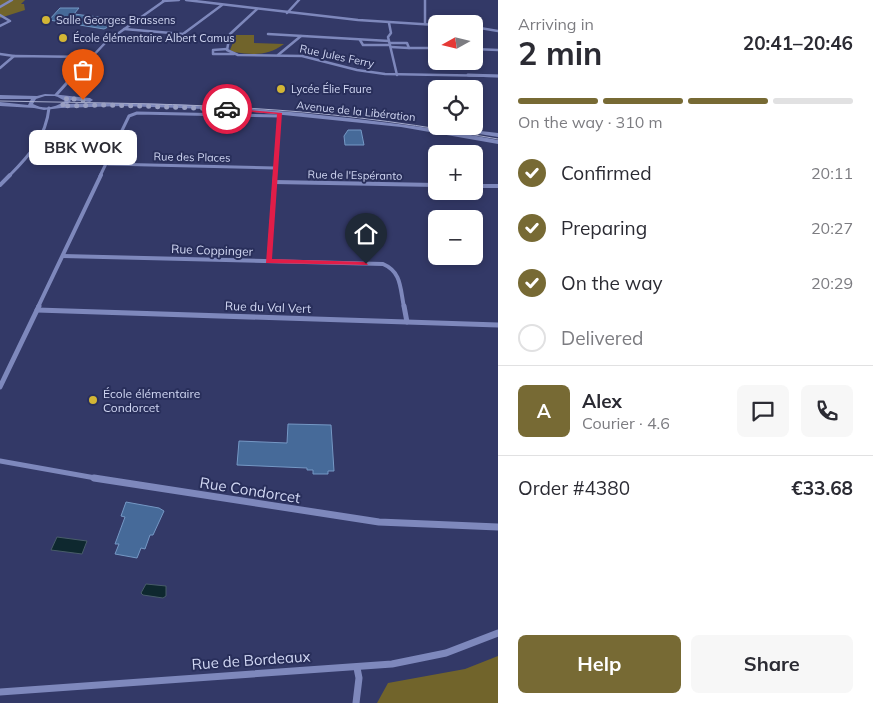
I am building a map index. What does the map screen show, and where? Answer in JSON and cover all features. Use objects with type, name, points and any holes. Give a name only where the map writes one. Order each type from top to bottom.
[{"type":"street","points":[[0,7],[12,0]]},
{"type":"street","points":[[0,97],[56,95],[66,86],[89,57],[123,29],[162,1],[179,0]]},
{"type":"street","points":[[186,0],[287,13],[389,23],[428,24]]},
{"type":"street","points":[[216,4],[221,0]]},
{"type":"street","points":[[287,13],[298,0]]},
{"type":"street","points":[[425,0],[425,24]]},
{"type":"street","points":[[123,29],[183,34],[223,5]]},
{"type":"street","points":[[234,54],[213,54],[214,50],[227,50],[230,34],[256,9]]},
{"type":"street","points":[[0,15],[10,21],[0,26]]},
{"type":"street","points":[[389,23],[392,33],[388,37],[397,74]]},
{"type":"street","points":[[483,28],[498,31]]},
{"type":"street","points":[[268,34],[360,40],[366,45],[390,44],[409,48],[428,48]]},
{"type":"street","points":[[278,55],[301,36]]},
{"type":"street","points":[[483,49],[498,50]]},
{"type":"street","name":"Rue Jules Ferry","points":[[227,50],[234,54],[308,58],[364,71],[397,74],[498,76]]},
{"type":"street","points":[[0,54],[14,56],[89,57]]},
{"type":"street","points":[[0,68],[14,56]]},
{"type":"street","name":"Avenue de la Libération","points":[[56,95],[66,98],[298,108],[428,125]]},
{"type":"street","points":[[34,107],[30,102],[39,96]]},
{"type":"street","points":[[61,106],[68,101],[66,98]]},
{"type":"street","points":[[0,104],[34,107]]},
{"type":"street","name":"Avenue de la Libération","points":[[34,107],[165,106],[375,122],[498,142]]},
{"type":"street","points":[[0,185],[37,145],[46,127],[49,108]]},
{"type":"street","points":[[0,387],[108,164],[129,116],[132,114],[279,115],[268,261]]},
{"type":"street","points":[[483,133],[498,135]]},
{"type":"street","name":"Rue des Places","points":[[108,164],[275,168]]},
{"type":"street","name":"Rue de l'Espéranto","points":[[274,182],[428,185]]},
{"type":"street","points":[[483,186],[498,186]]},
{"type":"street","name":"Rue Coppinger","points":[[64,256],[383,264],[393,268],[397,273],[407,322]]},
{"type":"street","name":"Rue du Val Vert","points":[[37,310],[498,325]]},
{"type":"street","name":"Rue Condorcet","points":[[0,461],[142,486],[379,522],[498,527]]},
{"type":"street","name":"Rue de Bordeaux","points":[[0,692],[356,668],[430,659],[470,646],[498,633]]},
{"type":"street","points":[[356,668],[359,678],[356,703]]},
{"type":"shaded area","points":[[0,0],[25,0],[21,4],[24,4],[25,10],[0,18]]},
{"type":"shaded area","points":[[236,35],[254,35],[254,43],[284,44],[272,51],[260,54],[234,52],[230,50]]},
{"type":"shaded area","points":[[498,656],[498,703],[377,703],[388,683],[465,669]]},
{"type":"water","points":[[57,537],[87,541],[82,554],[51,550]]},
{"type":"water","points":[[146,584],[166,586],[166,596],[163,598],[143,595],[141,593]]},
{"type":"building","name":"Salle Georges Brassens","points":[[60,8],[79,8],[74,14],[122,20],[104,29],[49,20]]},
{"type":"building","points":[[348,130],[361,130],[364,145],[345,145],[344,136]]},
{"type":"building","points":[[288,424],[331,425],[334,471],[328,471],[328,474],[313,474],[313,470],[307,470],[307,468],[237,465],[239,441],[287,443]]},
{"type":"building","points":[[126,502],[159,508],[164,511],[153,535],[150,535],[145,549],[141,548],[137,558],[115,554],[119,544],[115,544],[125,517],[121,516]]},
{"type":"tram line","points":[[0,101],[172,105],[276,110],[388,122],[498,139]]},
{"type":"way so far","points":[[83,100],[66,98],[68,101],[61,106],[165,106],[227,109]]},
{"type":"place","name":"Salle Georges Brassens","points":[[46,20]]},
{"type":"place","name":"École élémentaire Albert Camus","points":[[63,38]]},
{"type":"place","name":"Lycée Élie Faure","points":[[281,89]]},
{"type":"place","name":"BBK WOK","points":[[83,100]]},
{"type":"place","name":"École élémentaire Condorcet","points":[[93,400]]},
{"type":"route","points":[[227,109],[279,113],[268,261],[366,264]]}]
